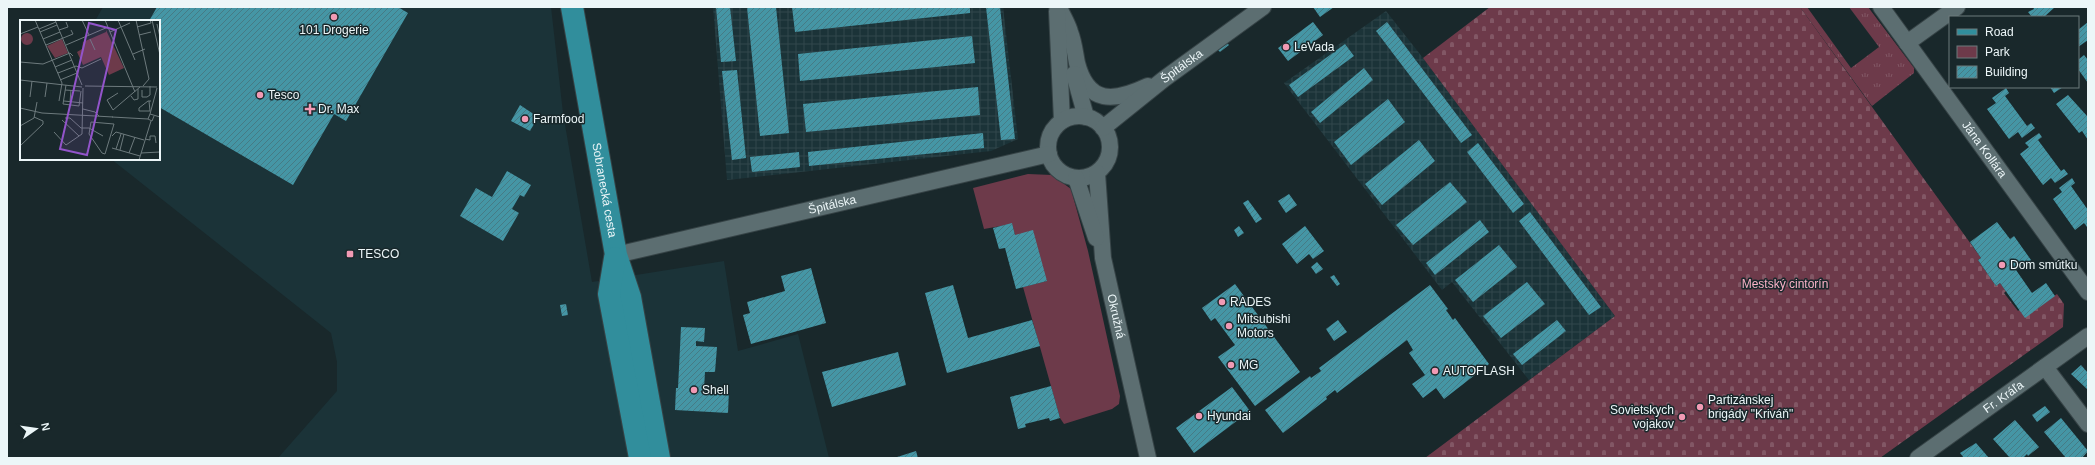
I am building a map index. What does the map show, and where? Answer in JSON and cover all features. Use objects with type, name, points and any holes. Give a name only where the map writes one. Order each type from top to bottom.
[{"type":"main road","name":"Sobranecká cesta","points":[[572,7],[616,255],[630,297],[659,458]]},
{"type":"main road","name":"Sobranecká cesta","points":[[616,255],[610,294],[640,458]]},
{"type":"street","points":[[1058,7],[1070,32],[1082,80],[1094,94],[1104,97],[1118,96],[1141,90],[1164,79]]},
{"type":"street","points":[[1058,7],[1080,102],[1086,117]]},
{"type":"street","points":[[1058,7],[1062,121]]},
{"type":"street","name":"Špitálska","points":[[1103,128],[1164,79],[1263,7]]},
{"type":"street","name":"Jána Kollára","points":[[1881,7],[2088,292]]},
{"type":"street","points":[[1907,43],[1957,7]]},
{"type":"street","points":[[1079,116],[1086,117],[1093,119],[1103,128],[1109,140],[1109,153],[1106,161],[1097,173],[1086,177],[1076,178],[1059,170],[1049,154],[1048,144],[1051,135],[1062,121],[1079,116]]},
{"type":"street","name":"Špitálska","points":[[616,255],[1049,154]]},
{"type":"street","name":"Okružná","points":[[1097,173],[1103,258],[1148,458]]},
{"type":"street","points":[[1076,178],[1103,258]]},
{"type":"street","name":"Fr. Kráľa","points":[[1918,458],[2088,336]]},
{"type":"street","points":[[2045,367],[2088,424]]},
{"type":"shaded area","points":[[103,7],[551,7],[563,113],[592,282],[724,261],[738,351],[798,334],[829,458],[278,458],[337,391],[337,362],[331,333],[112,160],[160,160],[160,20],[96,20]]},
{"type":"shaded area","points":[[713,7],[1003,7],[1018,139],[991,151],[727,180]]},
{"type":"shaded area","points":[[1386,11],[1423,58],[1615,316],[1529,380],[1452,282],[1442,290],[1284,83]]},
{"type":"green space","name":"Mestský cintorín","points":[[1490,7],[1800,7],[1981,258],[1978,260],[1996,286],[2000,283],[2006,291],[2004,293],[2018,311],[2020,310],[2025,317],[2057,294],[2064,304],[2063,327],[1880,458],[1425,458],[1615,316],[1423,58]]},
{"type":"green space","points":[[1800,7],[1807,7],[1851,68],[1879,47],[1849,7],[1868,7],[1914,68],[1914,73],[1872,106]]},
{"type":"green space","points":[[1028,174],[1052,175],[1071,189],[1088,251],[1120,396],[1119,404],[1112,409],[1064,424],[1060,418],[1023,287],[1047,281],[1015,235],[1012,224],[984,229],[973,188]]},
{"type":"building","name":"Tesco","points":[[157,7],[398,7],[408,13],[346,121],[334,114],[293,185],[160,108],[160,20],[150,20]]},
{"type":"building","points":[[716,7],[730,7],[736,61],[721,62]]},
{"type":"building","points":[[747,7],[776,7],[789,133],[760,136]]},
{"type":"building","points":[[792,7],[970,7],[970,13],[795,32]]},
{"type":"building","points":[[986,7],[1000,7],[1015,139],[1001,140]]},
{"type":"building","points":[[1313,7],[1334,7],[1320,17]]},
{"type":"building","points":[[2033,7],[2055,7],[2045,16],[2031,16],[2028,12],[2034,9]]},
{"type":"building","points":[[1313,22],[1323,35],[1288,61],[1278,48]]},
{"type":"building","points":[[1387,22],[1472,135],[1461,143],[1376,31]]},
{"type":"building","points":[[2088,22],[2088,40],[2079,46],[2079,29]]},
{"type":"building","points":[[972,36],[975,63],[800,81],[798,54]]},
{"type":"building","points":[[1225,41],[1229,45],[1220,52],[1216,48]]},
{"type":"building","points":[[1345,44],[1354,56],[1298,97],[1289,85]]},
{"type":"building","points":[[2084,55],[2088,60],[2088,83],[2079,70],[2079,59]]},
{"type":"building","points":[[1364,68],[1373,80],[1320,123],[1311,112]]},
{"type":"building","points":[[737,70],[746,158],[732,160],[722,71]]},
{"type":"building","points":[[978,87],[980,115],[806,132],[803,104]]},
{"type":"building","points":[[2006,88],[2009,93],[2005,96],[2027,126],[2031,123],[2035,128],[2022,138],[2018,132],[2009,139],[1987,109],[1996,103],[1992,98]]},
{"type":"building","points":[[2051,88],[2062,88],[2054,93]]},
{"type":"building","points":[[2068,95],[2088,117],[2088,140],[2082,131],[2079,133],[2056,104]]},
{"type":"building","points":[[1388,99],[1405,122],[1351,165],[1334,142]]},
{"type":"building","name":"Farmfood","points":[[520,105],[538,117],[530,131],[511,121]]},
{"type":"building","points":[[983,133],[984,148],[809,166],[808,152]]},
{"type":"building","points":[[2039,133],[2042,137],[2038,140],[2061,171],[2064,169],[2068,174],[2055,183],[2051,178],[2043,185],[2020,154],[2029,147],[2025,143]]},
{"type":"building","points":[[1419,140],[1435,161],[1382,205],[1365,184]]},
{"type":"building","points":[[1478,143],[1524,204],[1513,213],[1467,152]]},
{"type":"building","points":[[799,152],[800,167],[752,172],[750,157]]},
{"type":"building","points":[[507,171],[531,185],[524,197],[520,195],[512,209],[519,213],[503,241],[460,216],[476,188],[492,197]]},
{"type":"building","points":[[2072,178],[2075,183],[2071,186],[2088,210],[2088,226],[2087,227],[2084,223],[2075,230],[2053,199],[2062,192],[2059,188]]},
{"type":"building","points":[[1450,182],[1467,202],[1413,245],[1396,225]]},
{"type":"building","points":[[1289,194],[1297,205],[1286,213],[1278,201]]},
{"type":"building","points":[[1248,200],[1262,219],[1256,223],[1243,203]]},
{"type":"building","points":[[1530,212],[1601,307],[1589,315],[1519,221]]},
{"type":"building","points":[[1480,220],[1489,232],[1435,275],[1426,263]]},
{"type":"building","name":"Dom smútku","points":[[1997,222],[2010,239],[2014,236],[2031,260],[2016,270],[2032,293],[2046,283],[2055,296],[2025,318],[2000,283],[1996,286],[1978,260],[1981,258],[1970,242]]},
{"type":"building","points":[[1012,223],[1015,235],[1033,230],[1047,281],[1016,289],[1005,248],[999,249],[993,228]]},
{"type":"building","points":[[1239,226],[1244,233],[1238,237],[1234,230]]},
{"type":"building","points":[[1305,226],[1324,251],[1313,259],[1309,254],[1297,264],[1282,244]]},
{"type":"building","points":[[1499,245],[1517,267],[1473,302],[1455,280]]},
{"type":"building","points":[[1317,262],[1323,269],[1316,274],[1311,267]]},
{"type":"building","points":[[811,268],[826,323],[751,344],[743,315],[750,313],[747,302],[785,291],[781,276]]},
{"type":"building","points":[[1334,275],[1340,284],[1337,286],[1330,277]]},
{"type":"building","points":[[1527,282],[1545,304],[1501,338],[1483,316]]},
{"type":"building","points":[[1235,284],[1300,372],[1255,406],[1218,357],[1235,345],[1215,318],[1211,321],[1202,308]]},
{"type":"building","points":[[953,285],[968,338],[1032,320],[1040,346],[947,373],[925,293]]},
{"type":"building","points":[[1430,285],[1448,309],[1446,310],[1453,320],[1455,318],[1489,364],[1444,399],[1436,388],[1423,398],[1412,384],[1425,375],[1409,353],[1413,350],[1407,340],[1337,393],[1335,390],[1326,397],[1327,399],[1283,433],[1265,410],[1310,376],[1311,378],[1321,371],[1319,368]]},
{"type":"building","points":[[566,304],[568,315],[562,316],[560,305]]},
{"type":"building","points":[[1338,320],[1347,332],[1334,341],[1326,329]]},
{"type":"building","points":[[1557,320],[1566,331],[1522,365],[1513,354]]},
{"type":"building","points":[[681,327],[705,328],[704,342],[696,341],[696,346],[717,347],[715,372],[705,372],[704,389],[729,390],[728,413],[675,410],[676,388],[678,388]]},
{"type":"building","points":[[898,352],[906,385],[832,407],[822,372]]},
{"type":"building","points":[[2081,365],[2088,373],[2088,390],[2071,374]]},
{"type":"building","points":[[1051,386],[1060,418],[1050,421],[1049,418],[1025,424],[1026,427],[1018,429],[1010,397]]},
{"type":"building","points":[[1232,387],[1250,411],[1194,453],[1176,428]]},
{"type":"building","points":[[2045,406],[2050,412],[2037,422],[2032,415]]},
{"type":"building","points":[[2061,418],[2088,451],[2082,458],[2066,458],[2044,432]]},
{"type":"building","points":[[2015,420],[2039,447],[2023,458],[2010,458],[1993,439]]},
{"type":"building","points":[[1976,443],[1989,458],[1964,458],[1960,453]]},
{"type":"building","points":[[916,451],[918,458],[894,458]]},
{"type":"place","name":"101 Drogerie","points":[[334,17]]},
{"type":"place","name":"LeVada","points":[[1286,47]]},
{"type":"place","name":"Tesco","points":[[260,95]]},
{"type":"place","name":"Dr. Max","points":[[310,109]]},
{"type":"place","name":"Farmfood","points":[[525,119]]},
{"type":"place","name":"TESCO","points":[[350,254]]},
{"type":"place","name":"Dom smútku","points":[[2002,265]]},
{"type":"place","name":"RADES","points":[[1222,302]]},
{"type":"place","name":"Mitsubishi Motors","points":[[1229,326]]},
{"type":"place","name":"MG","points":[[1231,365]]},
{"type":"place","name":"AUTOFLASH","points":[[1435,371]]},
{"type":"place","name":"Shell","points":[[694,390]]},
{"type":"place","name":"Partizánskej brigády \"Kriváň\"","points":[[1700,407]]},
{"type":"place","name":"Hyundai","points":[[1199,416]]},
{"type":"place","name":"Sovietskych vojakov","points":[[1682,417]]}]
